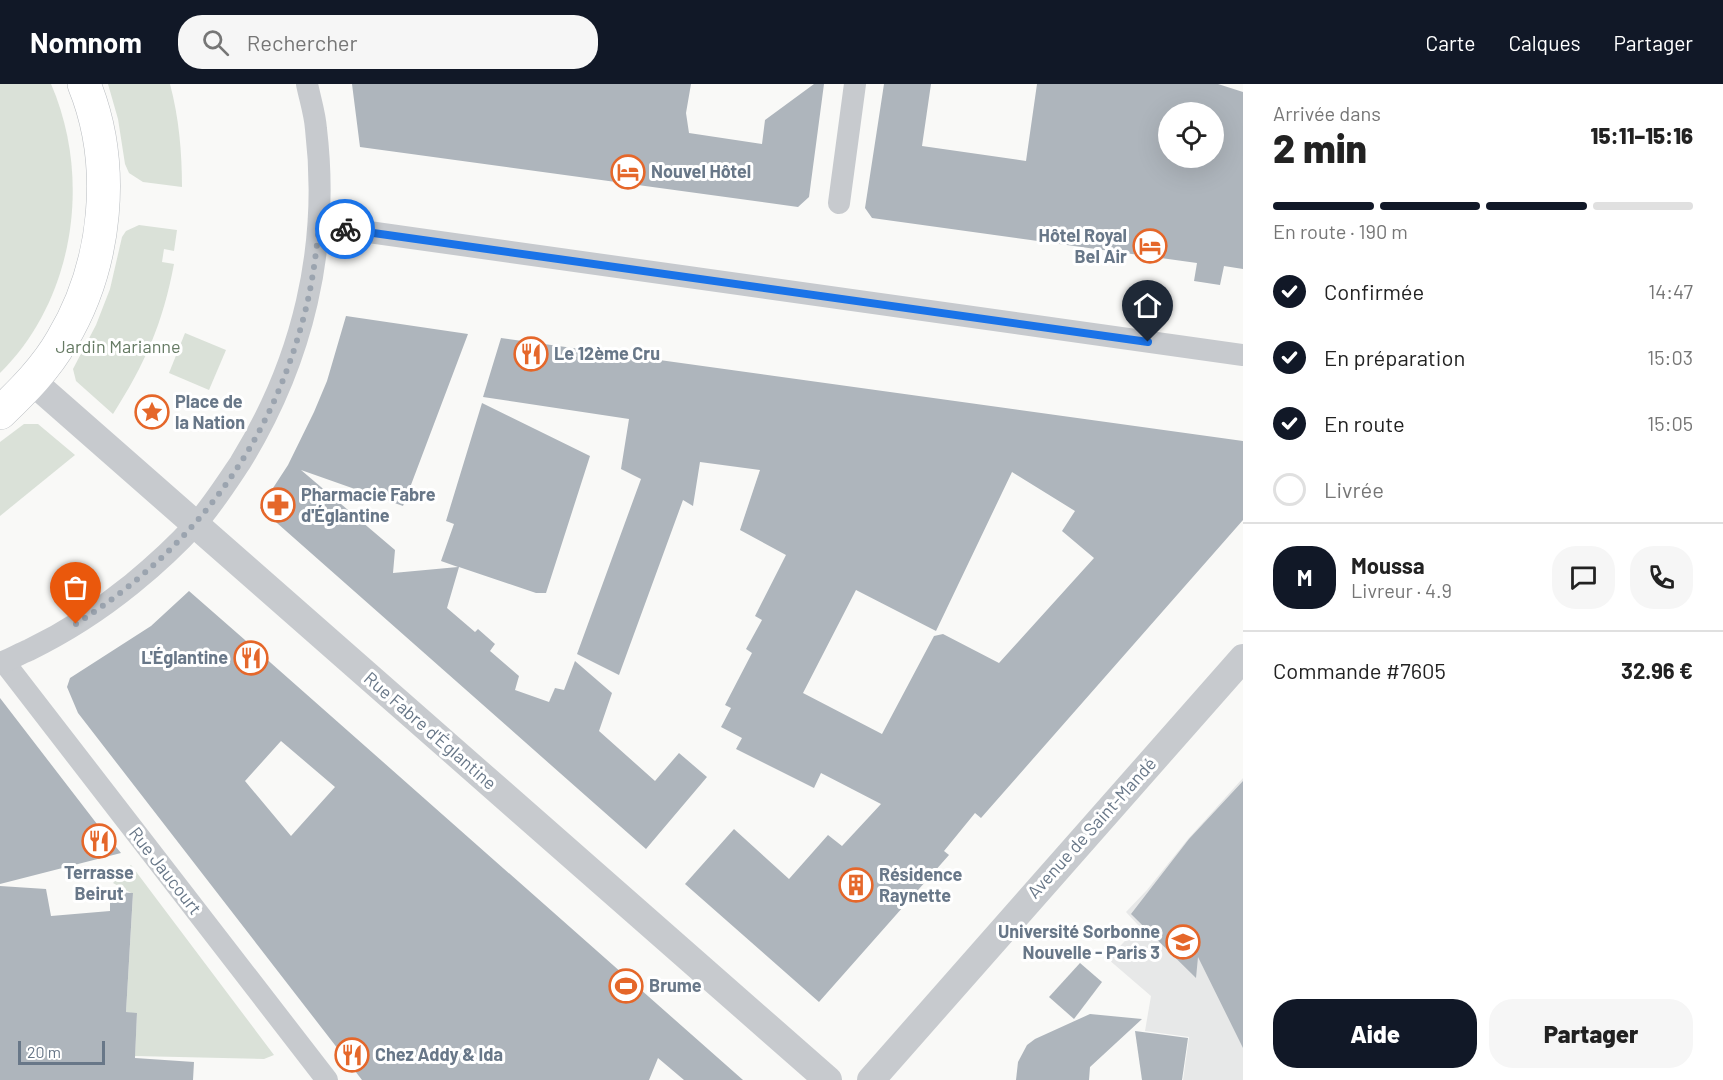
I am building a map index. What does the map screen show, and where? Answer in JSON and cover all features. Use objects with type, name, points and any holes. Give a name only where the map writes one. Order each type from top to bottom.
[{"type":"main road","points":[[0,413],[32,381],[62,340],[84,295],[98,246],[103,204],[101,147],[84,84]]},
{"type":"street","points":[[2,662],[59,635],[110,603],[164,557],[196,524],[225,486],[260,430],[285,376],[304,316],[314,272],[320,184],[316,127],[307,84]]},
{"type":"street","points":[[838,203],[855,84]]},
{"type":"street","points":[[319,225],[1243,355]]},
{"type":"street","name":"Rue Fabre d'Églantine","points":[[32,381],[828,1080]]},
{"type":"street","name":"Avenue de Saint-Mandé","points":[[871,1080],[1243,657]]},
{"type":"street","name":"Rue Jaucourt","points":[[2,662],[327,1080]]},
{"type":"shaded area","name":"Université Sorbonne Nouvelle - Paris 3","points":[[1243,778],[1243,1080],[1183,1080],[1189,1037],[1145,1031],[1151,996],[1108,959],[1139,926],[1126,912]]},
{"type":"green space","name":"Jardin Marianne","points":[[0,84],[51,84],[64,120],[71,158],[73,197],[69,236],[60,274],[45,310],[25,343],[0,373]]},
{"type":"green space","points":[[108,84],[170,84],[179,135],[182,187],[143,182],[129,173],[125,164],[118,119]]},
{"type":"green space","name":"Jardin Marianne","points":[[139,225],[177,230],[174,251],[164,249],[162,262],[174,264],[170,285],[151,342],[113,414],[76,381],[73,369],[96,325],[110,289],[122,237],[126,231]]},
{"type":"green space","points":[[185,333],[226,350],[209,390],[169,373]]},
{"type":"green space","points":[[24,424],[38,424],[75,455],[0,516],[0,442]]},
{"type":"green space","points":[[131,865],[274,1055],[264,1059],[135,1056],[137,1014],[126,1012],[133,894],[113,883]]},
{"type":"building","points":[[352,84],[691,84],[686,113],[689,133],[762,144],[765,120],[814,84],[824,84],[809,197],[798,207],[360,147]]},
{"type":"building","points":[[884,84],[931,84],[922,146],[1026,161],[1037,84],[1218,84],[1243,92],[1243,269],[1224,266],[1220,285],[1194,281],[1197,263],[872,218],[865,208]]},
{"type":"building","points":[[346,316],[468,334],[403,506],[301,470],[395,550],[393,573],[458,567],[441,561],[454,524],[446,521],[482,403],[590,456],[546,593],[536,593],[459,567],[447,608],[475,632],[478,629],[495,644],[490,651],[519,676],[515,690],[549,702],[555,688],[564,690],[575,661],[612,693],[599,731],[655,781],[679,753],[707,777],[646,849],[260,508],[288,465],[314,412],[327,381]]},
{"type":"building","points":[[501,338],[1243,441],[1243,520],[981,818],[975,813],[944,851],[949,855],[819,1002],[685,884],[734,829],[789,879],[828,835],[842,846],[881,804],[821,773],[814,788],[736,749],[742,738],[721,727],[731,708],[725,705],[752,653],[746,649],[762,620],[755,616],[786,555],[740,530],[760,470],[700,462],[693,506],[683,500],[619,675],[577,654],[641,479],[621,469],[629,419],[483,397]],"holes":[[[1012,472],[1075,511],[1062,531],[1094,558],[999,663],[943,634],[934,636],[882,734],[803,693],[856,590],[936,631]]]},
{"type":"building","points":[[189,591],[743,1080],[684,1080],[658,1058],[649,1080],[362,1080],[78,713],[67,687],[70,678],[151,626]],"holes":[[[281,741],[335,787],[291,836],[245,781]]]},
{"type":"building","points":[[0,698],[97,824],[121,853],[0,884]]},
{"type":"building","points":[[1243,781],[1243,1048],[1198,957],[1196,978],[1131,914],[1189,839]]},
{"type":"building","points":[[0,886],[46,889],[51,916],[110,911],[110,892],[133,893],[126,1012],[137,1013],[135,1058],[194,1062],[193,1080],[0,1080]]},
{"type":"building","points":[[1080,963],[1102,982],[1074,1019],[1049,997]]},
{"type":"building","points":[[1090,1014],[1142,1019],[1090,1067],[1089,1080],[1016,1080],[1018,1062],[1027,1045],[1035,1039]]},
{"type":"building","points":[[1135,1031],[1188,1038],[1182,1080],[1142,1080]]},
{"type":"way so far","points":[[76,624],[110,603],[164,557],[196,524],[225,486],[260,430],[285,376],[304,316],[314,272],[319,225],[345,229]]},
{"type":"place","name":"Nouvel Hôtel","points":[[628,172]]},
{"type":"place","name":"Hôtel Royal Bel Air","points":[[1150,246]]},
{"type":"place","name":"Le 12ème Cru","points":[[531,354]]},
{"type":"place","name":"Place de la Nation","points":[[152,412]]},
{"type":"place","name":"Pharmacie Fabre d'Églantine","points":[[278,505]]},
{"type":"place","name":"L'Églantine","points":[[251,658]]},
{"type":"place","name":"Terrasse Beirut","points":[[99,841]]},
{"type":"place","name":"Résidence Raynette","points":[[856,885]]},
{"type":"place","name":"Université Sorbonne Nouvelle - Paris 3","points":[[1183,942]]},
{"type":"place","name":"Brume","points":[[626,986]]},
{"type":"place","name":"Chez Addy & Ida","points":[[352,1055]]},
{"type":"route","points":[[345,229],[1148,342]]}]
